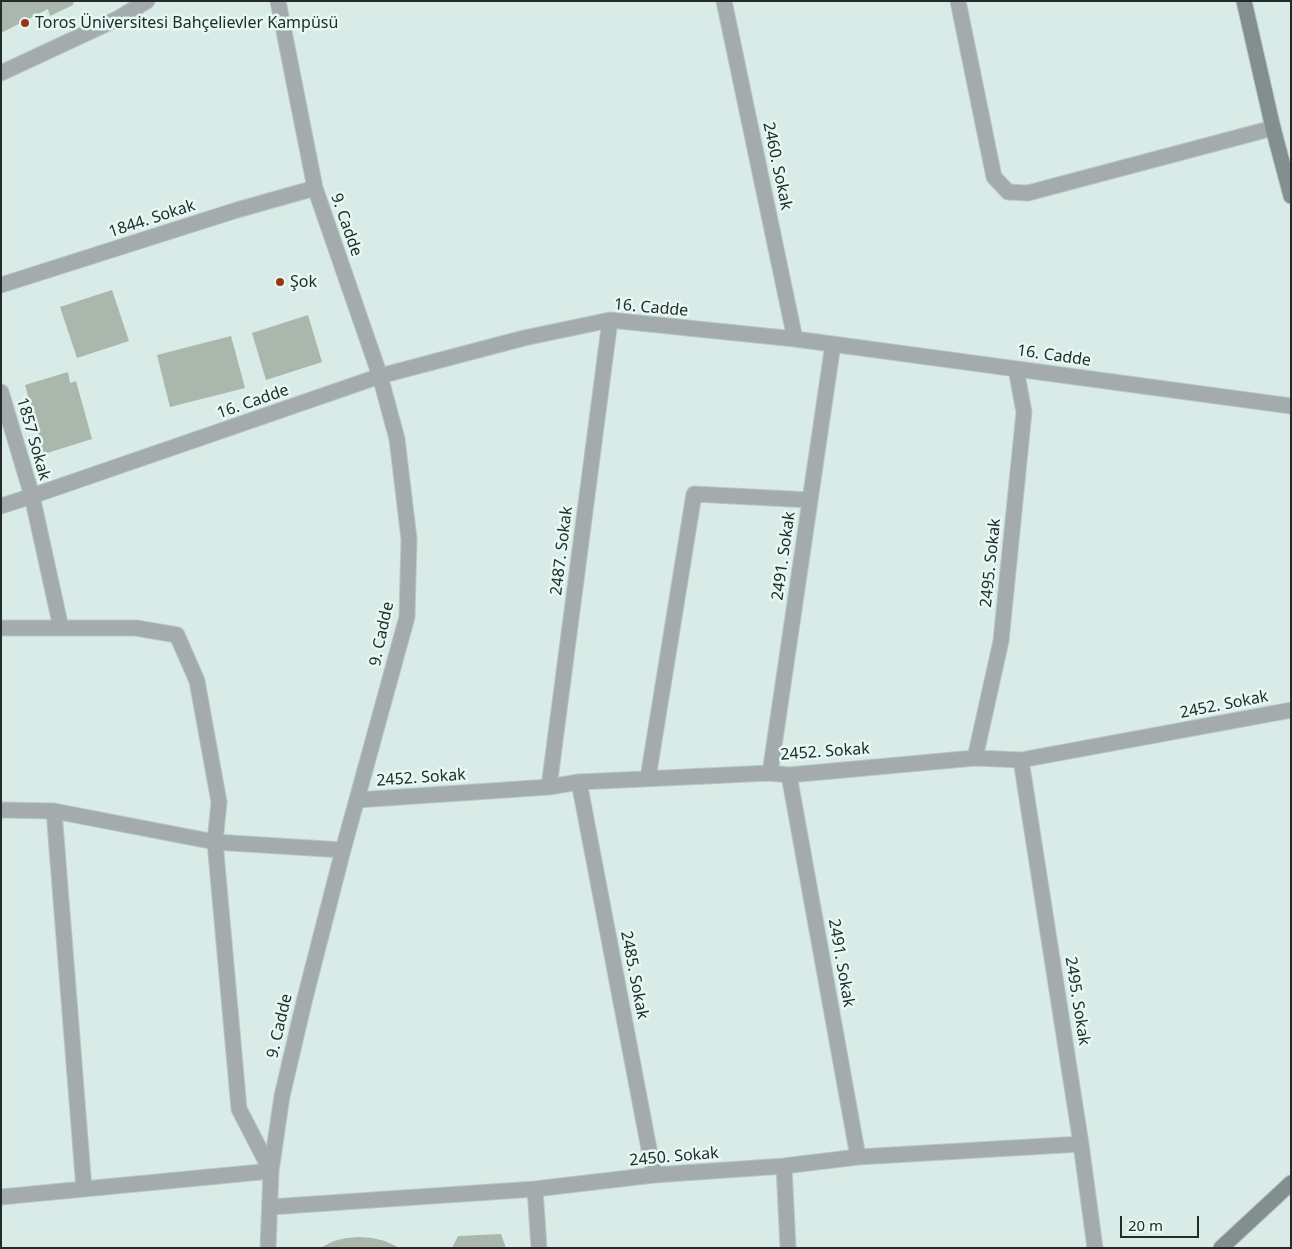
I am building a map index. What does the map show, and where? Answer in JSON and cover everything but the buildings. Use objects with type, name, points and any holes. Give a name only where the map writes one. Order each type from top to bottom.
[{"type":"street","points":[[1,73],[117,19],[148,1]]},
{"type":"street","name":"9. Cadde","points":[[268,1248],[271,1171],[282,1096],[342,850],[407,617],[409,539],[397,439],[380,376],[315,188],[278,1]]},
{"type":"street","name":"2460. Sokak","points":[[724,1],[795,339]]},
{"type":"street","points":[[958,1],[994,177],[1008,192],[1028,193],[1273,128]]},
{"type":"street","points":[[1244,1],[1273,128],[1291,196]]},
{"type":"street","name":"1844. Sokak","points":[[1,285],[238,210],[315,188]]},
{"type":"street","name":"16. Cadde","points":[[1,506],[380,376],[524,338],[610,320],[795,339],[1291,406]]},
{"type":"street","name":"2487. Sokak","points":[[549,787],[610,320]]},
{"type":"street","name":"2491. Sokak","points":[[770,773],[833,344]]},
{"type":"street","name":"2495. Sokak","points":[[975,758],[1001,640],[1024,412],[1016,369]]},
{"type":"street","name":"1857 Sokak","points":[[1,392],[32,496],[61,628]]},
{"type":"street","points":[[648,778],[694,494],[810,500]]},
{"type":"street","points":[[1,628],[136,628],[178,635],[197,682],[219,802],[215,842],[239,1109],[271,1171],[1,1197]]},
{"type":"street","name":"2452. Sokak","points":[[357,800],[549,787],[579,782],[770,773],[789,774],[975,758],[1021,760],[1291,710]]},
{"type":"street","name":"2495. Sokak","points":[[1021,760],[1081,1144],[1094,1248]]},
{"type":"street","name":"2491. Sokak","points":[[789,774],[858,1157]]},
{"type":"street","name":"2485. Sokak","points":[[579,782],[654,1175]]},
{"type":"street","points":[[1,810],[54,811],[215,842],[342,850]]},
{"type":"street","points":[[54,811],[84,1189]]},
{"type":"street","name":"2450. Sokak","points":[[270,1207],[535,1189],[654,1175],[784,1166],[858,1157],[1081,1144]]},
{"type":"street","points":[[784,1166],[788,1248]]},
{"type":"street","points":[[1220,1248],[1291,1184]]},
{"type":"street","points":[[535,1189],[539,1248]]},
{"type":"place","name":"Toros Üniversitesi Bahçelievler Kampüsü","points":[[25,23]]},
{"type":"place","name":"Şok","points":[[280,282]]}]
